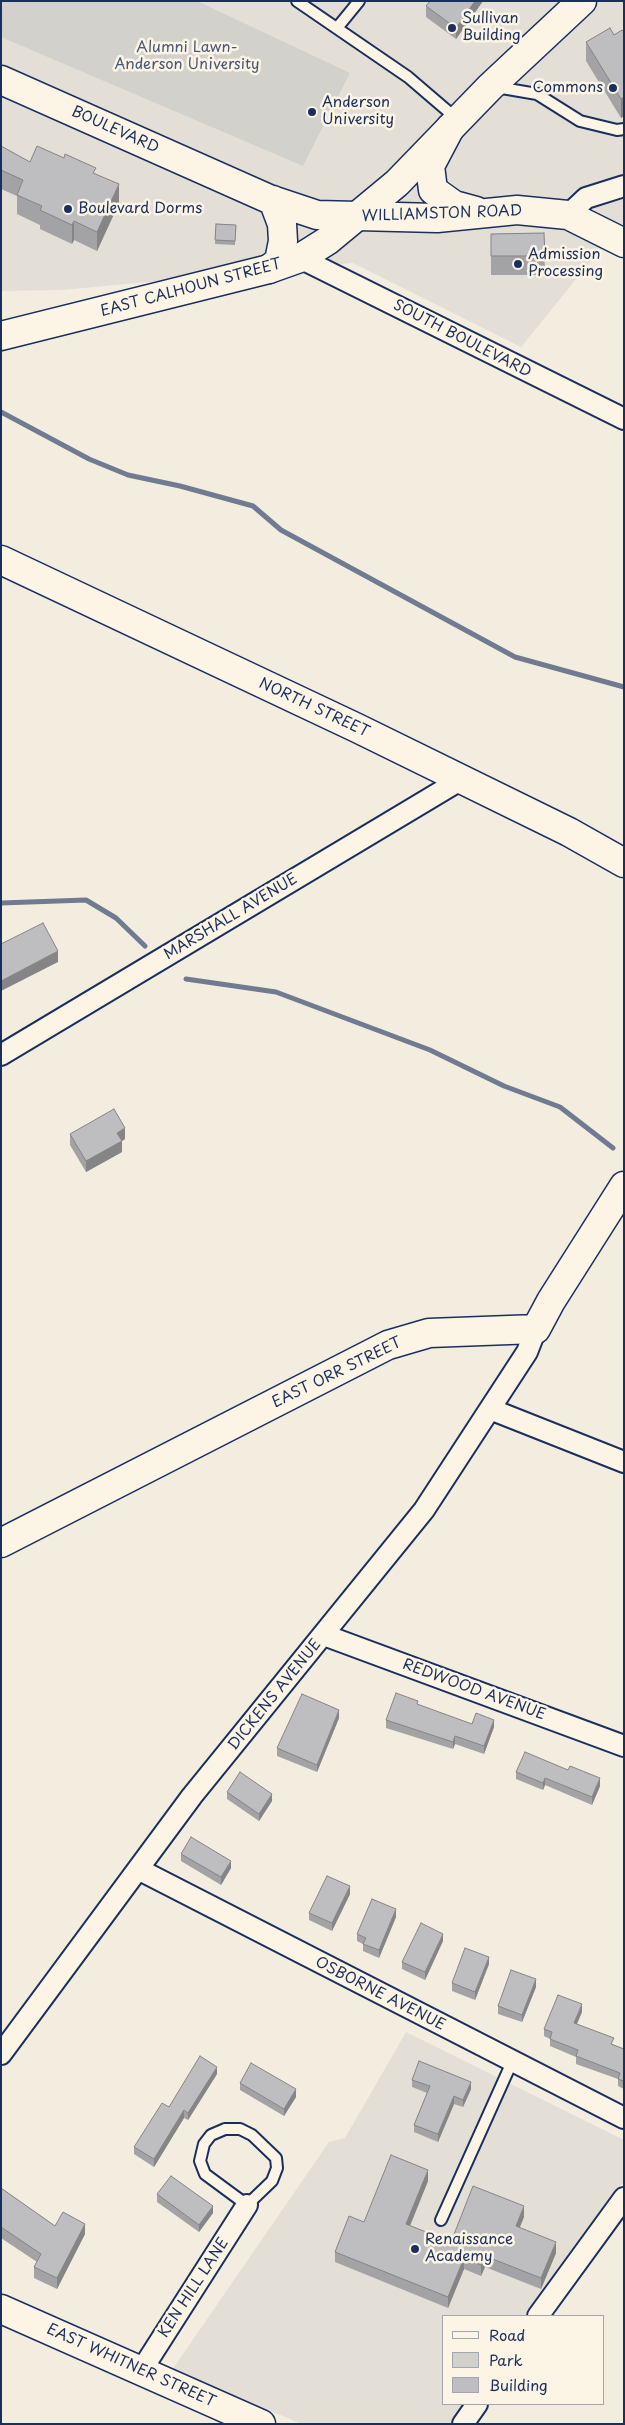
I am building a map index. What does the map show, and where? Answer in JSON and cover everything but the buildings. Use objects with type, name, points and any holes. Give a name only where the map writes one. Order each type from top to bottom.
[{"type":"street","name":"EAST CALHOUN STREET","points":[[1,336],[269,269],[300,258],[327,241],[397,183],[490,87],[582,1]]},
{"type":"street","name":"BOULEVARD","points":[[1,80],[230,182]]},
{"type":"street","points":[[454,124],[430,166],[434,190],[454,205],[480,213]]},
{"type":"street","name":"WILLIAMSTON ROAD","points":[[230,182],[317,216],[437,218],[518,210],[568,215],[624,243]]},
{"type":"street","points":[[568,215],[586,198],[624,186]]},
{"type":"street","points":[[269,269],[279,260],[283,241],[282,224],[273,200]]},
{"type":"street","name":"SOUTH BOULEVARD","points":[[300,258],[624,420]]},
{"type":"street","name":"NORTH STREET","points":[[1,560],[462,779],[569,832],[624,863]]},
{"type":"street","name":"MARSHALL AVENUE","points":[[1,1055],[462,779]]},
{"type":"street","points":[[536,1329],[551,1301],[624,1186]]},
{"type":"street","name":"DICKENS AVENUE","points":[[1,2054],[192,1796],[424,1510],[527,1352],[536,1329]]},
{"type":"street","name":"EAST ORR STREET","points":[[1,1543],[388,1345],[429,1333],[536,1329]]},
{"type":"street","points":[[490,1409],[624,1462]]},
{"type":"street","name":"REDWOOD AVENUE","points":[[324,1634],[624,1746]]},
{"type":"street","name":"OSBORNE AVENUE","points":[[138,1869],[624,2118]]},
{"type":"street","points":[[539,2315],[624,2198]]},
{"type":"street","name":"KEN HILL LANE","points":[[141,2371],[247,2205]]},
{"type":"street","name":"EAST WHITNER STREET","points":[[1,2308],[261,2424]]},
{"type":"street","points":[[463,2424],[476,2405]]},
{"type":"lane","points":[[297,1],[408,77],[454,124]]},
{"type":"lane","points":[[337,28],[359,1]]},
{"type":"lane","points":[[490,87],[537,94],[580,121],[617,130],[624,129]]},
{"type":"lane","points":[[441,2220],[512,2062]]},
{"type":"lane","points":[[225,2129],[240,2129],[252,2135],[276,2158],[277,2168],[272,2181],[247,2205],[205,2174],[200,2161],[204,2144],[211,2135],[225,2129]]},
{"type":"shaded area","name":"Anderson University","points":[[1,1],[624,1],[624,225],[621,224],[521,347],[353,263],[62,290],[1,291]]},
{"type":"shaded area","name":"Renaissance Academy","points":[[406,2032],[624,2140],[624,2181],[529,2315],[442,2315],[442,2405],[465,2405],[452,2424],[302,2424],[172,2370],[329,2142],[345,2138]]},
{"type":"green space","name":"Alumni Lawn- Anderson University","points":[[1,1],[197,1],[350,73],[303,166],[1,37]]},
{"type":"waterway","points":[[1,412],[89,459],[128,475],[180,486],[253,506],[281,530],[515,657],[624,687]]},
{"type":"waterway","points":[[1,903],[86,900],[116,918],[145,946]]},
{"type":"waterway","points":[[186,979],[276,992],[430,1050],[504,1086],[560,1107],[613,1148]]},
{"type":"place","name":"Sullivan Building","points":[[452,28]]},
{"type":"place","name":"Commons","points":[[613,88]]},
{"type":"place","name":"Anderson University","points":[[312,112]]},
{"type":"place","name":"Boulevard Dorms","points":[[68,209]]},
{"type":"place","name":"Admission Processing","points":[[518,264]]},
{"type":"place","name":"Renaissance Academy","points":[[415,2249]]}]
